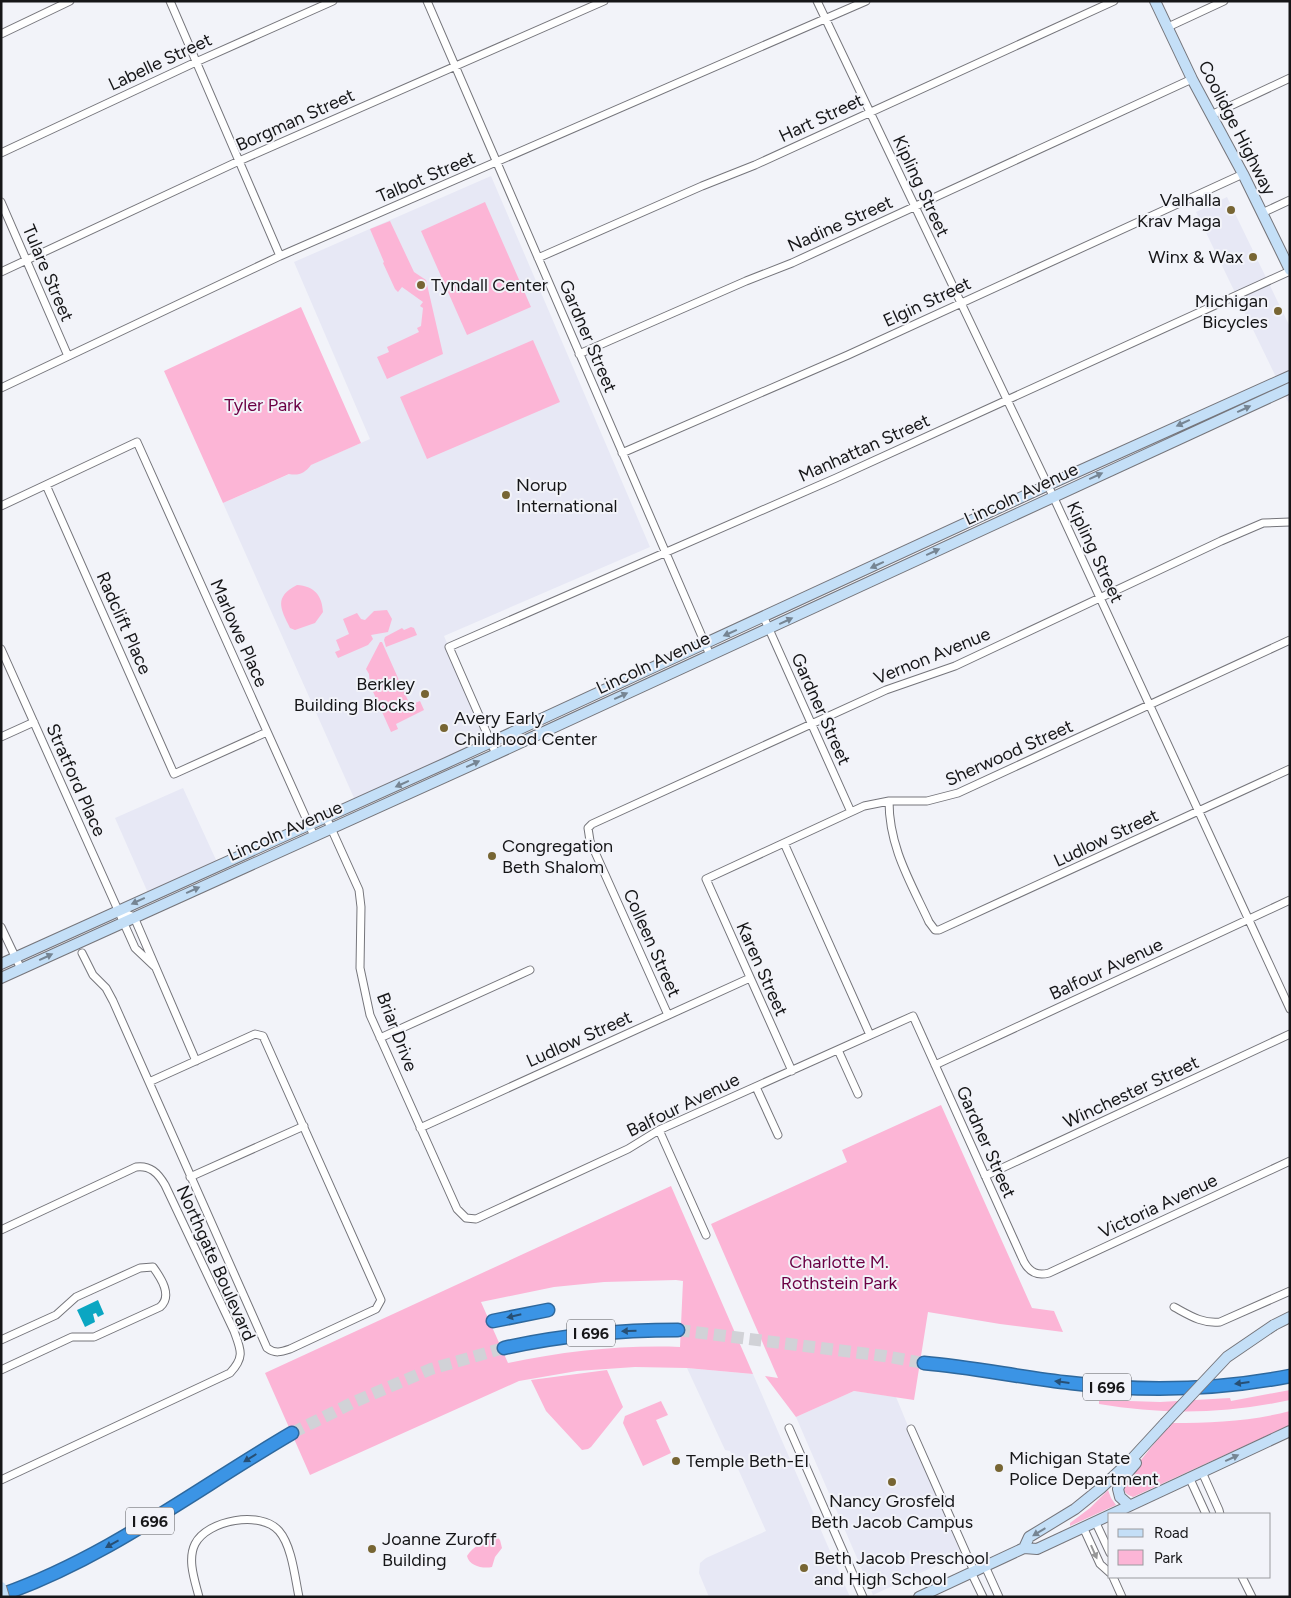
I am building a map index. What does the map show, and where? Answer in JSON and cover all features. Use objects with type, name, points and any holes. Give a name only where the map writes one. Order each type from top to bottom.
[{"type":"highway","name":"I 696","points":[[493,1321],[548,1310]]},
{"type":"highway","name":"I 696","points":[[504,1348],[580,1334],[678,1330]]},
{"type":"highway","name":"I 696","points":[[924,1363],[1047,1381],[1124,1388],[1209,1387],[1290,1376]]},
{"type":"highway","name":"I 696","points":[[3,1596],[117,1542],[292,1433]]},
{"type":"street","points":[[1,34],[70,1]]},
{"type":"street","points":[[170,1],[280,256]]},
{"type":"street","name":"Labelle Street","points":[[1,153],[196,62],[333,1]]},
{"type":"street","name":"Gardner Street","points":[[427,1],[710,656]]},
{"type":"street","name":"Borgman Street","points":[[1,272],[239,161],[604,1]]},
{"type":"street","name":"Kipling Street","points":[[817,1],[1048,485],[1290,1008]]},
{"type":"street","name":"Talbot Street","points":[[1,388],[280,256],[866,1]]},
{"type":"street","name":"Hart Street","points":[[538,258],[702,186],[742,171],[1114,1]]},
{"type":"street","name":"Coolidge Highway","points":[[1155,1],[1192,79],[1243,174],[1290,270]]},
{"type":"street","points":[[1168,27],[1224,1]]},
{"type":"street","points":[[1211,116],[1290,78]]},
{"type":"street","name":"Nadine Street","points":[[579,354],[746,281],[792,263],[1192,79]]},
{"type":"street","name":"Elgin Street","points":[[622,453],[848,355],[1243,174]]},
{"type":"street","points":[[1262,213],[1290,200]]},
{"type":"street","name":"Tulare Street","points":[[1,202],[68,356]]},
{"type":"street","name":"Manhattan Street","points":[[491,743],[448,647],[836,478],[1290,270]]},
{"type":"street","name":"Lincoln Avenue","points":[[1,964],[446,764],[1048,485],[1290,376]]},
{"type":"street","name":"Lincoln Avenue","points":[[1,978],[496,754],[1290,388]]},
{"type":"street","name":"Marlowe Place","points":[[46,485],[137,442],[314,836]]},
{"type":"street","points":[[1,506],[46,485]]},
{"type":"street","name":"Radclift Place","points":[[46,485],[174,774],[267,732]]},
{"type":"street","name":"Vernon Avenue","points":[[588,828],[599,820],[886,690],[955,666],[1221,541],[1263,523],[1290,522]]},
{"type":"street","name":"Gardner Street","points":[[764,618],[851,812]]},
{"type":"street","name":"Sherwood Street","points":[[706,879],[851,812],[877,802],[927,801],[943,799],[958,793],[1290,640]]},
{"type":"street","name":"Stratford Place","points":[[1,650],[135,948],[154,966]]},
{"type":"street","points":[[1,737],[34,722]]},
{"type":"street","points":[[491,743],[496,754]]},
{"type":"street","points":[[446,764],[451,774]]},
{"type":"street","name":"Ludlow Street","points":[[889,801],[891,830],[896,848],[929,922],[935,930],[944,929],[1290,769]]},
{"type":"street","points":[[378,794],[382,805]]},
{"type":"street","points":[[362,802],[366,813]]},
{"type":"street","name":"Briar Drive","points":[[326,817],[359,890],[361,907],[360,968],[370,1015],[457,1209],[466,1218]]},
{"type":"street","name":"Colleen Street","points":[[588,828],[587,834],[668,1015]]},
{"type":"street","points":[[784,843],[870,1035]]},
{"type":"street","name":"Karen Street","points":[[706,879],[792,1071]]},
{"type":"street","name":"Balfour Avenue","points":[[935,1065],[1290,900]]},
{"type":"street","points":[[118,910],[134,917],[196,1060]]},
{"type":"street","points":[[1,926],[21,969]]},
{"type":"street","points":[[82,953],[93,976],[106,988],[113,1001],[190,1177],[268,1348],[272,1352],[281,1352],[376,1309],[381,1300],[262,1036],[255,1034],[149,1082]]},
{"type":"street","points":[[380,1038],[530,970]]},
{"type":"street","name":"Ludlow Street","points":[[420,1128],[750,978]]},
{"type":"street","name":"Gardner Street","points":[[913,1016],[1024,1262],[1028,1269],[1038,1274]]},
{"type":"street","name":"Balfour Avenue","points":[[466,1218],[476,1218],[510,1204],[628,1149],[659,1130],[913,1016]]},
{"type":"street","name":"Winchester Street","points":[[985,1176],[1290,1034]]},
{"type":"street","points":[[838,1050],[858,1094]]},
{"type":"street","points":[[756,1087],[778,1135]]},
{"type":"street","points":[[190,1177],[304,1126]]},
{"type":"street","points":[[659,1130],[706,1235]]},
{"type":"street","name":"Victoria Avenue","points":[[1038,1274],[1050,1273],[1290,1161]]},
{"type":"street","name":"Northgate Boulevard","points":[[1,1230],[136,1167],[144,1166],[152,1170],[165,1185],[234,1331],[240,1347],[241,1358],[230,1373],[1,1480]]},
{"type":"street","points":[[1,1340],[56,1315],[76,1297],[140,1268],[152,1267],[167,1293],[165,1303],[160,1307],[94,1337],[72,1337],[1,1370]]},
{"type":"street","points":[[1174,1307],[1209,1323],[1220,1322],[1290,1291]]},
{"type":"street","points":[[1024,1548],[1029,1537],[1075,1509],[1130,1461],[1227,1358],[1290,1316]]},
{"type":"street","points":[[1129,1505],[1119,1495],[1119,1486],[1164,1423]]},
{"type":"street","points":[[789,1428],[863,1597]]},
{"type":"street","points":[[911,1428],[983,1597]]},
{"type":"street","points":[[1112,1513],[1290,1431]]},
{"type":"street","points":[[1202,1472],[1220,1513]]},
{"type":"street","points":[[1189,1477],[1206,1513]]},
{"type":"street","points":[[919,1597],[1024,1548],[1037,1549],[1108,1515]]},
{"type":"street","points":[[199,1597],[191,1557],[195,1543],[206,1531],[212,1528],[232,1522],[255,1519],[272,1525],[279,1530],[287,1544],[299,1597]]},
{"type":"street","points":[[1095,1521],[1108,1549]]},
{"type":"street","points":[[1083,1527],[1100,1564],[1108,1571]]},
{"type":"street","points":[[985,1566],[999,1597]]},
{"type":"street","points":[[1113,1578],[1122,1597]]},
{"type":"street","points":[[1242,1578],[1252,1597]]},
{"type":"street","points":[[1,1587],[3,1596]]},
{"type":"shaded area","points":[[491,176],[650,547],[444,636],[491,747],[358,807],[223,503],[370,439],[294,262]]},
{"type":"shaded area","points":[[1227,197],[1290,327],[1290,406],[1196,212]]},
{"type":"shaded area","points":[[183,788],[217,862],[148,893],[115,818]]},
{"type":"shaded area","points":[[687,1368],[753,1374],[850,1597],[709,1597],[699,1573],[700,1563],[706,1558],[766,1531],[730,1451],[725,1450]]},
{"type":"shaded area","points":[[854,1391],[896,1397],[961,1554],[873,1595],[796,1417]]},
{"type":"green space","points":[[485,202],[531,307],[467,335],[421,231]]},
{"type":"green space","points":[[390,221],[414,272],[426,280],[443,354],[387,379],[377,357],[389,352],[387,347],[419,332],[417,328],[421,326],[423,308],[420,306],[423,302],[402,287],[398,292],[395,289],[370,229]]},
{"type":"green space","name":"Tyler Park","points":[[301,307],[361,443],[311,465],[302,473],[296,475],[289,474],[223,503],[164,371]]},
{"type":"green space","points":[[533,340],[560,402],[427,459],[400,397]]},
{"type":"green space","points":[[297,585],[308,587],[316,592],[321,601],[323,612],[315,623],[295,630],[290,628],[281,604],[285,594]]},
{"type":"green space","points":[[387,610],[392,619],[388,632],[371,635],[373,639],[368,645],[338,658],[335,652],[340,650],[336,640],[349,634],[343,619],[357,613],[361,619],[365,620],[374,611]]},
{"type":"green space","points":[[411,627],[414,628],[417,635],[386,647],[385,637],[402,628],[404,630]]},
{"type":"green space","points":[[380,642],[382,642],[410,705],[420,701],[424,710],[396,724],[398,729],[391,732],[370,685],[369,674],[366,669]]},
{"type":"green space","name":"Charlotte M. Rothstein Park","points":[[941,1105],[1032,1308],[1054,1311],[1063,1332],[928,1312],[914,1400],[854,1391],[796,1417],[765,1376],[778,1378],[711,1224],[847,1162],[842,1150]]},
{"type":"green space","points":[[671,1186],[753,1374],[687,1368],[635,1367],[577,1371],[519,1381],[310,1475],[265,1373]],"holes":[[[683,1281],[680,1347],[594,1350],[508,1363],[481,1302],[554,1287],[604,1282]]]},
{"type":"green space","points":[[607,1370],[623,1407],[591,1447],[582,1450],[546,1411],[531,1380]]},
{"type":"green space","points":[[1290,1390],[1290,1400],[1266,1405],[1218,1410],[1147,1410],[1099,1404],[1099,1400],[1160,1402],[1230,1398],[1231,1401]]},
{"type":"green space","points":[[661,1401],[668,1415],[656,1420],[671,1453],[643,1466],[623,1423],[625,1416]]},
{"type":"green space","points":[[1290,1411],[1290,1425],[1133,1497],[1124,1490],[1126,1481],[1138,1464],[1173,1423],[1232,1421]]},
{"type":"green space","points":[[1108,1490],[1116,1505],[1070,1526],[1070,1523],[1090,1508]]},
{"type":"green space","points":[[497,1537],[502,1548],[495,1557],[492,1567],[485,1568],[470,1562],[467,1556],[472,1550],[484,1542]]},
{"type":"water","points":[[98,1300],[104,1314],[98,1317],[96,1313],[93,1314],[95,1322],[85,1327],[77,1310]]},
{"type":"tunnel","points":[[678,1330],[884,1356],[924,1363]]},
{"type":"tunnel","points":[[292,1433],[354,1402],[431,1369],[504,1348]]},
{"type":"place","name":"Valhalla Krav Maga","points":[[1231,210]]},
{"type":"place","name":"Winx & Wax","points":[[1253,257]]},
{"type":"place","name":"Tyndall Center","points":[[421,285]]},
{"type":"place","name":"Michigan Bicycles","points":[[1278,311]]},
{"type":"place","name":"Norup International","points":[[506,495]]},
{"type":"place","name":"Berkley Building Blocks","points":[[425,694]]},
{"type":"place","name":"Avery Early Childhood Center","points":[[444,728]]},
{"type":"place","name":"Congregation Beth Shalom","points":[[492,856]]},
{"type":"place","name":"Temple Beth-El","points":[[676,1461]]},
{"type":"place","name":"Michigan State Police Department","points":[[999,1468]]},
{"type":"place","name":"Nancy Grosfeld Beth Jacob Campus","points":[[892,1482]]},
{"type":"place","name":"Joanne Zuroff Building","points":[[372,1549]]},
{"type":"place","name":"Beth Jacob Preschool and High School","points":[[804,1568]]}]
